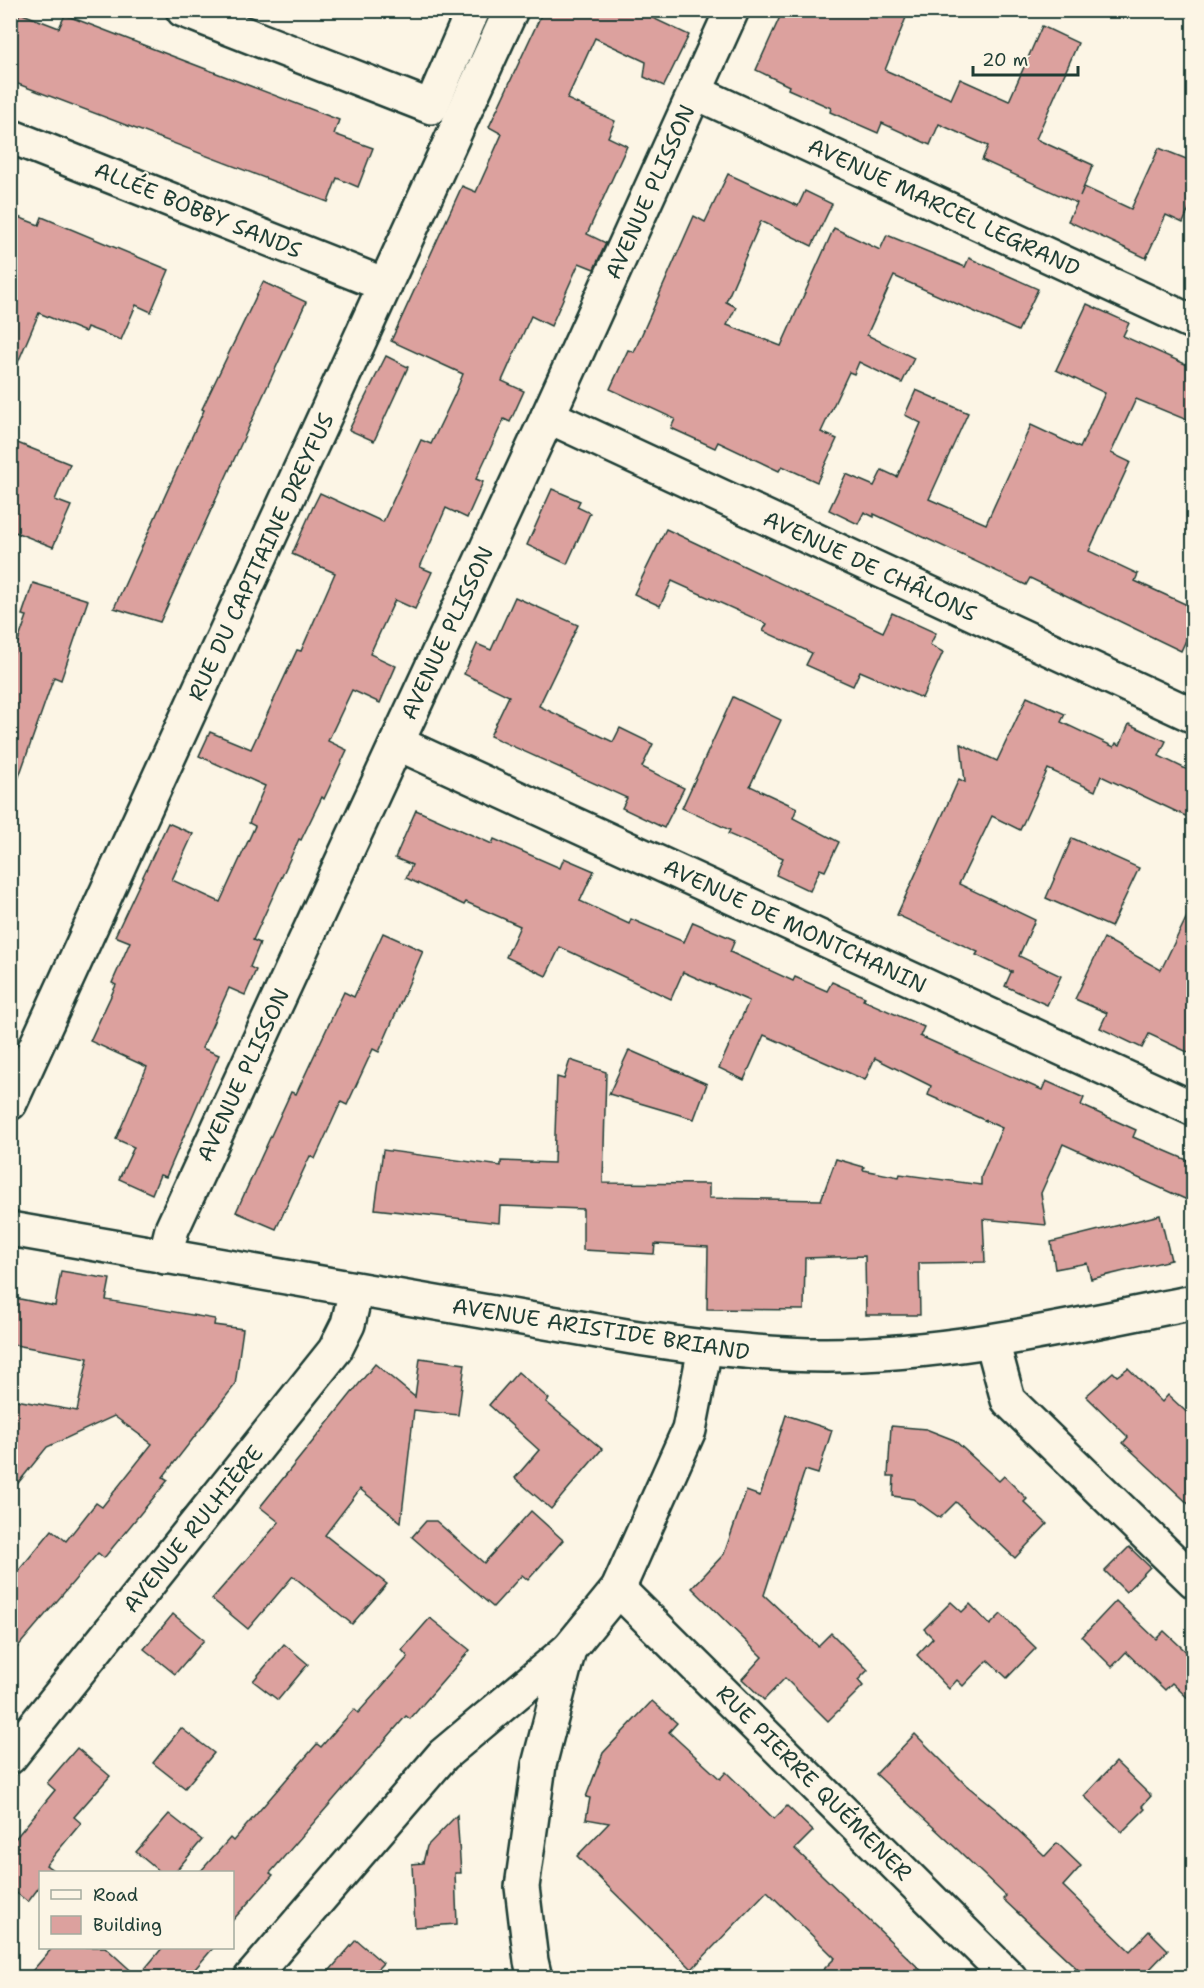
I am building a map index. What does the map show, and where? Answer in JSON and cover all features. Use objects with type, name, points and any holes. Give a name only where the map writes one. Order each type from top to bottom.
[{"type":"street","points":[[183,10],[431,107],[473,10]]},
{"type":"street","name":"RUE DU CAPITAINE DREYFUS","points":[[10,1103],[512,10]]},
{"type":"street","name":"AVENUE PLISSON","points":[[165,1257],[172,1229],[548,416],[732,10]]},
{"type":"street","name":"AVENUE MARCEL LEGRAND","points":[[695,92],[1194,322]]},
{"type":"street","name":"ALLÉE BOBBY SANDS","points":[[10,136],[385,285]]},
{"type":"street","name":"AVENUE DE CHÂLONS","points":[[548,416],[1194,716]]},
{"type":"street","name":"AVENUE DE MONTCHANIN","points":[[397,743],[1194,1109]]},
{"type":"street","name":"AVENUE ARISTIDE BRIAND","points":[[10,1229],[705,1348],[828,1355],[992,1341],[1194,1302]]},
{"type":"street","name":"AVENUE RULHIÈRE","points":[[10,1757],[335,1350],[348,1324],[356,1290]]},
{"type":"street","points":[[992,1341],[1008,1400],[1194,1581]]},
{"type":"street","points":[[251,1977],[443,1755],[569,1649],[618,1589],[689,1430],[705,1348]]},
{"type":"street","name":"RUE PIERRE QUÉMENER","points":[[618,1589],[1010,1977]]},
{"type":"street","points":[[535,1977],[522,1887],[539,1765],[569,1649]]},
{"type":"building","points":[[537,10],[636,10],[689,35],[664,86],[644,77],[646,62],[595,38],[567,99],[615,121],[608,137],[627,146],[587,234],[606,243],[594,269],[579,263],[551,326],[531,316],[502,381],[524,391],[510,422],[504,419],[476,479],[483,482],[467,518],[446,508],[420,567],[432,572],[415,609],[395,600],[370,654],[396,666],[380,703],[352,690],[328,741],[347,750],[324,799],[322,797],[301,840],[299,839],[253,940],[260,943],[250,967],[256,970],[245,995],[229,988],[202,1048],[219,1055],[166,1177],[160,1175],[152,1194],[119,1179],[134,1147],[116,1139],[147,1067],[90,1041],[116,985],[112,983],[130,942],[115,936],[168,823],[193,834],[172,880],[220,902],[255,826],[249,823],[265,786],[199,756],[210,732],[251,749],[297,650],[301,651],[335,573],[292,554],[313,507],[320,493],[383,522],[421,440],[431,444],[454,396],[463,374],[391,341],[462,186],[476,192],[502,134],[489,127],[542,13]]},
{"type":"building","points":[[783,10],[909,10],[885,70],[951,99],[960,79],[1009,101],[1042,26],[1078,43],[1036,139],[1093,165],[1080,196],[1084,187],[1131,209],[1159,148],[1194,162],[1194,197],[1183,223],[1166,215],[1146,258],[1068,221],[1077,203],[982,160],[988,146],[939,124],[930,145],[882,123],[878,133],[830,112],[831,108],[788,89],[789,86],[756,70]]},
{"type":"building","points":[[20,13],[59,28],[65,15],[339,120],[334,134],[373,148],[358,187],[337,178],[328,202],[10,81],[10,37]]},
{"type":"building","points":[[728,174],[798,206],[805,191],[832,204],[812,246],[761,221],[726,302],[736,307],[727,325],[781,346],[834,228],[880,250],[887,235],[965,267],[969,258],[1038,289],[1018,331],[894,276],[867,335],[914,358],[902,383],[859,362],[854,374],[849,372],[821,432],[837,439],[817,482],[782,466],[779,471],[718,442],[715,448],[671,428],[675,419],[610,389],[628,350],[634,352],[694,216],[705,222]]},
{"type":"building","points":[[10,214],[39,225],[42,217],[169,270],[151,312],[136,305],[121,340],[87,327],[85,332],[39,313],[10,381]]},
{"type":"building","points":[[263,282],[306,302],[160,622],[114,608],[204,410],[202,409]]},
{"type":"building","points":[[1087,304],[1129,323],[1123,336],[1194,368],[1194,423],[1136,399],[1111,453],[1130,462],[1089,551],[1138,574],[1135,581],[1194,608],[1194,623],[1181,651],[1030,578],[1026,585],[874,514],[874,517],[864,512],[858,524],[829,510],[846,474],[874,486],[882,470],[897,477],[921,423],[905,415],[916,390],[968,413],[929,499],[986,524],[1031,425],[1080,448],[1105,393],[1056,370]]},
{"type":"building","points":[[386,356],[408,367],[374,441],[349,430]]},
{"type":"building","points":[[10,440],[70,464],[55,500],[71,506],[53,547],[10,530]]},
{"type":"building","points":[[552,489],[580,501],[577,507],[590,513],[567,564],[527,545]]},
{"type":"building","points":[[666,529],[883,632],[892,613],[936,633],[930,645],[943,652],[922,698],[860,671],[853,686],[806,665],[812,653],[763,631],[767,624],[672,581],[660,606],[634,594]]},
{"type":"building","points":[[33,583],[88,600],[61,680],[54,677],[15,788],[10,787],[10,664],[27,616],[22,615]]},
{"type":"building","points":[[515,597],[578,625],[539,706],[613,742],[620,728],[653,744],[642,767],[684,788],[664,828],[622,808],[627,798],[490,736],[509,696],[464,674],[477,644],[491,650]]},
{"type":"building","points":[[733,697],[781,720],[750,786],[797,808],[793,818],[839,842],[825,871],[820,869],[810,891],[776,875],[783,858],[728,834],[730,830],[682,808]]},
{"type":"building","points":[[1027,697],[1065,714],[1061,722],[1114,747],[1116,743],[1120,745],[1129,724],[1166,741],[1159,756],[1194,773],[1194,820],[1101,776],[1095,791],[1048,769],[1020,830],[992,816],[959,884],[1035,920],[1019,956],[1061,976],[1047,1005],[1005,986],[1011,972],[976,955],[978,952],[897,915],[959,779],[965,782],[961,744],[997,761]]},
{"type":"building","points":[[416,810],[492,844],[494,839],[560,868],[564,858],[594,871],[580,901],[629,924],[631,919],[684,942],[693,922],[735,940],[730,952],[793,981],[795,977],[827,991],[832,982],[865,997],[863,1000],[924,1027],[920,1036],[1042,1090],[1046,1081],[1084,1098],[1081,1105],[1136,1130],[1133,1137],[1194,1163],[1194,1203],[1063,1144],[1041,1193],[1046,1225],[983,1219],[985,1262],[919,1263],[920,1315],[866,1315],[865,1256],[805,1258],[804,1310],[707,1309],[708,1247],[655,1244],[654,1254],[583,1250],[583,1209],[500,1206],[499,1223],[375,1209],[383,1150],[501,1166],[501,1161],[554,1163],[557,1077],[564,1079],[570,1060],[606,1072],[603,1183],[709,1184],[709,1198],[821,1200],[836,1159],[864,1167],[863,1170],[899,1177],[900,1174],[981,1185],[981,1177],[1002,1128],[928,1095],[931,1086],[875,1058],[865,1080],[764,1035],[744,1080],[719,1068],[749,1001],[683,972],[671,999],[560,947],[546,976],[506,957],[520,926],[466,902],[464,905],[406,878],[412,865],[395,858]]},
{"type":"building","points":[[1072,838],[1139,868],[1111,927],[1046,898]]},
{"type":"building","points":[[1194,902],[1194,1055],[1149,1034],[1142,1048],[1100,1028],[1107,1013],[1075,999],[1104,938],[1161,970]]},
{"type":"building","points":[[383,933],[423,951],[379,1052],[373,1049],[347,1105],[341,1102],[315,1159],[310,1156],[276,1229],[236,1212],[291,1092],[296,1094],[344,992],[354,997]]},
{"type":"building","points":[[629,1050],[707,1084],[694,1119],[609,1094]]},
{"type":"building","points":[[1160,1215],[1171,1260],[1091,1279],[1087,1263],[1055,1269],[1051,1242]]},
{"type":"building","points":[[61,1271],[110,1279],[106,1300],[215,1319],[214,1325],[243,1329],[235,1385],[163,1477],[168,1480],[104,1558],[98,1553],[10,1656],[10,1581],[52,1530],[66,1541],[96,1503],[102,1507],[152,1444],[114,1416],[47,1447],[10,1493],[10,1399],[77,1411],[88,1358],[10,1344],[10,1297],[55,1306]]},
{"type":"building","points":[[420,1358],[465,1364],[458,1415],[414,1410],[401,1522],[360,1489],[325,1535],[387,1584],[352,1624],[293,1576],[248,1629],[212,1599],[279,1522],[260,1507],[375,1364],[415,1397]]},
{"type":"building","points":[[1128,1368],[1162,1402],[1168,1395],[1194,1419],[1194,1509],[1123,1443],[1128,1437],[1086,1396],[1113,1372],[1117,1376]]},
{"type":"building","points":[[518,1372],[549,1399],[546,1402],[602,1449],[551,1509],[515,1478],[539,1450],[489,1405]]},
{"type":"building","points":[[786,1415],[832,1430],[818,1474],[805,1470],[764,1595],[818,1646],[831,1633],[868,1670],[858,1680],[863,1686],[828,1721],[785,1678],[764,1700],[742,1679],[762,1657],[692,1588],[724,1554],[746,1491],[760,1496]]},
{"type":"building","points":[[891,1426],[926,1429],[954,1440],[999,1481],[1004,1476],[1027,1499],[1024,1502],[1047,1524],[1015,1558],[956,1502],[940,1518],[913,1499],[893,1496],[894,1476],[888,1476]]},
{"type":"building","points":[[531,1511],[563,1540],[528,1580],[522,1575],[493,1607],[412,1537],[426,1521],[436,1521],[484,1563]]},
{"type":"building","points":[[1129,1547],[1150,1567],[1126,1592],[1105,1571]]},
{"type":"building","points":[[1116,1601],[1156,1639],[1164,1631],[1194,1659],[1194,1704],[1172,1683],[1165,1690],[1126,1652],[1112,1667],[1082,1637]]},
{"type":"building","points":[[951,1602],[962,1612],[970,1604],[990,1625],[1001,1614],[1036,1648],[1007,1678],[988,1660],[963,1686],[957,1680],[949,1689],[917,1655],[933,1638],[924,1629]]},
{"type":"building","points":[[173,1614],[204,1640],[175,1674],[144,1649]]},
{"type":"building","points":[[430,1618],[470,1650],[410,1719],[406,1716],[270,1873],[273,1875],[234,1919],[234,1871],[201,1871],[230,1838],[233,1841],[317,1744],[321,1747],[354,1709],[358,1713],[408,1657],[402,1650]]},
{"type":"building","points":[[284,1644],[308,1664],[278,1700],[253,1681]]},
{"type":"building","points":[[652,1701],[677,1723],[669,1732],[720,1779],[726,1772],[774,1819],[787,1806],[813,1831],[795,1849],[928,1977],[816,1977],[835,1958],[767,1891],[692,1969],[577,1856],[609,1823],[586,1819],[590,1798],[586,1797],[603,1753]]},
{"type":"building","points":[[181,1728],[214,1753],[185,1788],[153,1763]]},
{"type":"building","points":[[915,1734],[966,1785],[998,1811],[1045,1856],[1057,1843],[1081,1866],[1063,1886],[1130,1951],[1149,1931],[1168,1950],[1149,1970],[1157,1977],[1086,1977],[1003,1899],[1006,1896],[876,1774]]},
{"type":"building","points":[[77,1748],[110,1776],[74,1817],[81,1823],[46,1865],[53,1870],[39,1871],[39,1887],[28,1902],[10,1888],[10,1845],[55,1790],[47,1783]]},
{"type":"building","points":[[1116,1762],[1151,1796],[1142,1806],[1145,1809],[1122,1832],[1084,1796]]},
{"type":"building","points":[[169,1814],[202,1840],[176,1871],[159,1871],[136,1852]]},
{"type":"building","points":[[457,1815],[461,1873],[455,1873],[457,1924],[415,1927],[412,1864],[423,1863],[427,1846]]},
{"type":"building","points":[[356,1940],[383,1963],[370,1977],[324,1977]]},
{"type":"building","points":[[51,1949],[107,1949],[138,1977],[27,1977]]},
{"type":"building","points":[[161,1949],[212,1949],[188,1977],[138,1977]]}]
